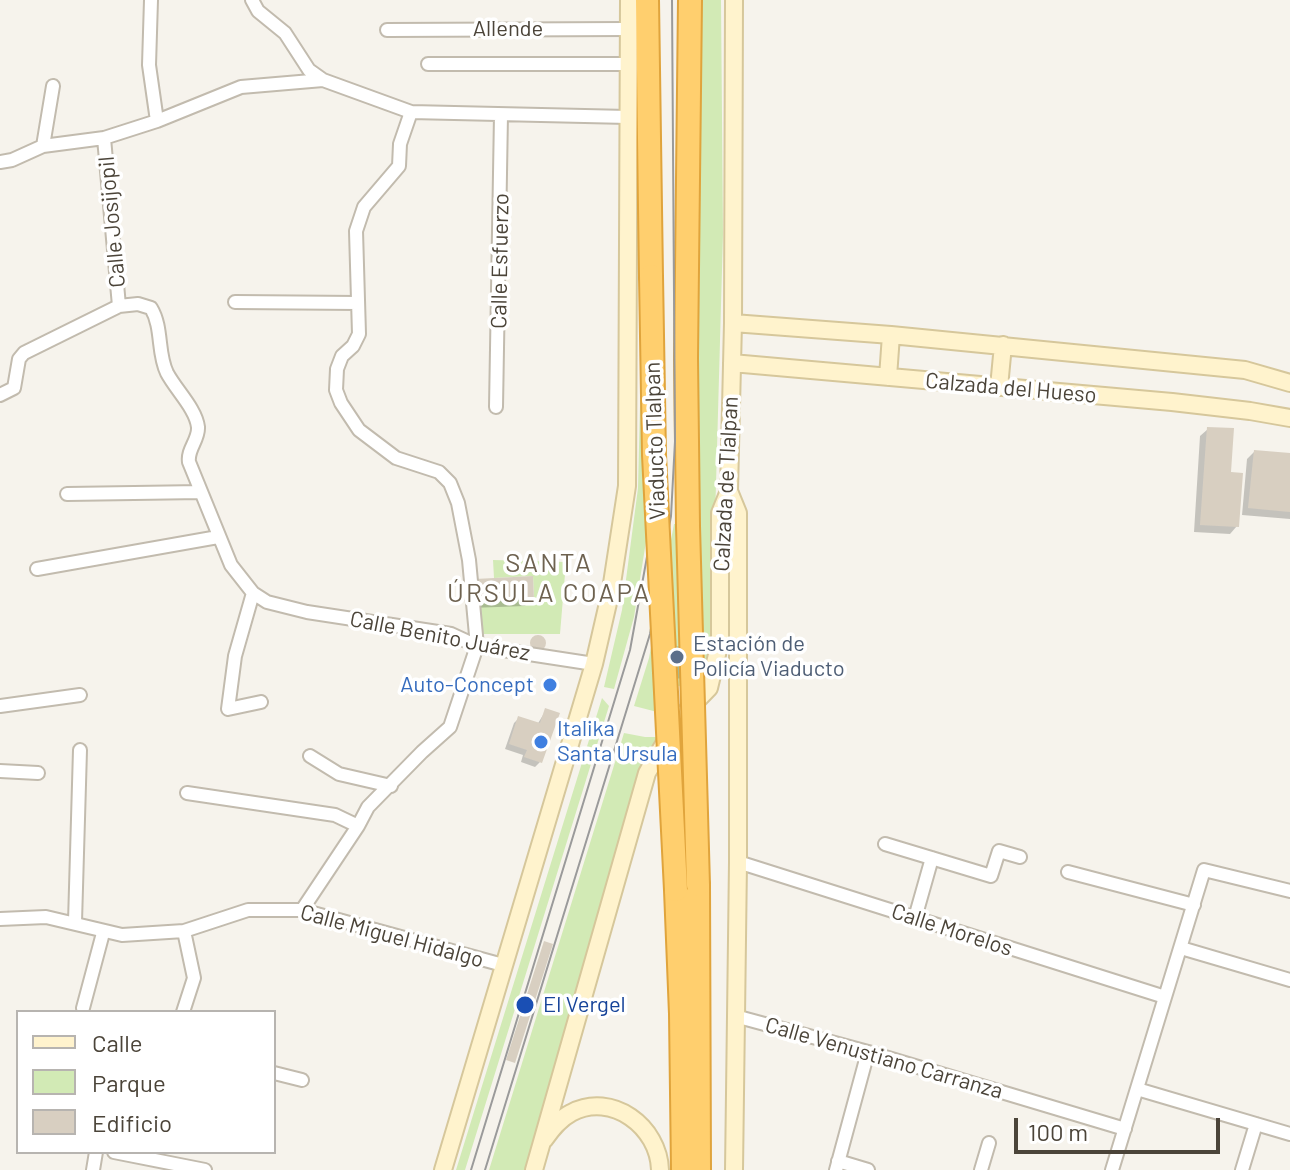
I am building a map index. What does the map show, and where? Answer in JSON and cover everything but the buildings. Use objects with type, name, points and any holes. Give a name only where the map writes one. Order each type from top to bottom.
[{"type":"highway","name":"Viaducto Tlalpan","points":[[647,0],[654,455],[687,887],[699,1170]]},
{"type":"highway","name":"Viaducto Tlalpan","points":[[683,1170],[681,1014],[687,887],[686,358],[690,0]]},
{"type":"main road","points":[[443,1170],[594,664],[611,590],[627,486],[629,0]]},
{"type":"main road","name":"Calzada de Tlalpan","points":[[534,1170],[647,773],[678,720],[709,688],[720,642],[720,513],[729,491],[733,323],[734,0]]},
{"type":"main road","name":"Calzada del Hueso","points":[[733,323],[1003,345],[1245,370],[1290,383]]},
{"type":"main road","points":[[888,377],[891,335]]},
{"type":"main road","points":[[999,387],[1003,345]]},
{"type":"main road","name":"Calzada del Hueso","points":[[732,363],[1172,402],[1290,418]]},
{"type":"main road","points":[[729,491],[738,513],[734,1170]]},
{"type":"main road","points":[[539,1148],[553,1127],[569,1114],[584,1108],[601,1107],[638,1121],[660,1155],[660,1170]]},
{"type":"street","points":[[151,0],[149,65],[157,121]]},
{"type":"street","points":[[252,0],[258,11],[285,33],[302,63],[323,80],[411,112],[628,117]]},
{"type":"street","name":"Allende","points":[[387,30],[628,29]]},
{"type":"street","points":[[428,64],[628,64]]},
{"type":"street","points":[[0,162],[43,146],[104,138],[157,121],[241,87],[323,80]]},
{"type":"street","points":[[43,146],[53,86]]},
{"type":"street","points":[[302,910],[368,807],[450,727],[477,646],[469,560],[458,503],[450,483],[439,472],[396,458],[359,430],[336,390],[337,369],[342,356],[353,346],[359,334],[356,231],[364,207],[399,166],[400,144],[411,112]]},
{"type":"street","name":"Calle Esfuerzo","points":[[496,407],[501,115]]},
{"type":"street","name":"Calle Josijopil","points":[[104,138],[119,306]]},
{"type":"street","points":[[235,302],[358,303]]},
{"type":"street","points":[[0,395],[14,388],[19,359],[24,353],[119,306],[138,304],[151,308],[157,318],[166,370],[198,424],[198,435],[188,453],[189,462],[218,537],[236,573],[253,593],[235,656],[228,709],[261,702]]},
{"type":"street","points":[[67,494],[201,492]]},
{"type":"street","points":[[37,569],[218,537]]},
{"type":"street","name":"Calle Benito Juárez","points":[[253,593],[267,602],[307,612],[451,634],[477,646],[594,664]]},
{"type":"street","points":[[0,706],[80,695]]},
{"type":"street","points":[[75,922],[80,750]]},
{"type":"street","points":[[310,756],[339,774],[391,786]]},
{"type":"street","points":[[0,771],[38,773]]},
{"type":"street","points":[[187,793],[335,815],[358,826]]},
{"type":"street","points":[[885,844],[991,876],[999,851],[1020,857]]},
{"type":"street","points":[[915,918],[932,858]]},
{"type":"street","name":"Calle Morelos","points":[[738,862],[1165,997]]},
{"type":"street","points":[[1112,1170],[1204,870],[1290,891]]},
{"type":"street","points":[[1068,872],[1194,905]]},
{"type":"street","name":"Calle Miguel Hidalgo","points":[[0,919],[46,917],[75,922],[103,933],[122,935],[184,931],[248,910],[302,910],[503,965]]},
{"type":"street","points":[[184,931],[194,978],[184,1010]]},
{"type":"street","points":[[83,1008],[103,933]]},
{"type":"street","points":[[1181,948],[1290,980]]},
{"type":"street","name":"Calle Venustiano Carranza","points":[[735,1016],[868,1052],[1125,1129]]},
{"type":"street","points":[[868,1052],[837,1165],[868,1170]]},
{"type":"street","points":[[276,1074],[302,1080]]},
{"type":"street","points":[[1137,1089],[1290,1134]]},
{"type":"street","points":[[1242,1170],[1256,1124]]},
{"type":"street","points":[[981,1170],[989,1143]]},
{"type":"street","points":[[124,1154],[205,1170]]},
{"type":"green space","points":[[699,0],[721,0],[723,234],[712,627],[710,651],[702,681],[698,688],[669,685],[665,714],[634,706],[649,658],[674,524],[696,525]]},
{"type":"green space","points":[[642,323],[654,491],[634,617],[614,689],[604,687],[622,610],[638,488]]},
{"type":"green space","points":[[493,560],[566,562],[560,634],[478,634],[476,602],[534,599],[533,576],[494,578]]},
{"type":"green space","points":[[602,698],[609,706],[465,1170],[456,1170]]},
{"type":"green space","points":[[624,733],[660,737],[649,750],[639,773],[528,1170],[489,1170]]},
{"type":"tram line","points":[[485,1170],[650,634],[671,516],[675,441],[672,0]]},
{"type":"tram line","points":[[471,1170],[630,650],[659,491],[664,436]]},
{"type":"place","name":"Estación de Policía Viaducto","points":[[677,657]]},
{"type":"place","name":"Auto-Concept","points":[[550,685]]},
{"type":"place","name":"Italika Santa Ursula","points":[[541,742]]},
{"type":"place","name":"El Vergel","points":[[525,1005]]},
{"type":"district","name":"SANTA ÚRSULA COAPA","points":[[549,578]]}]
